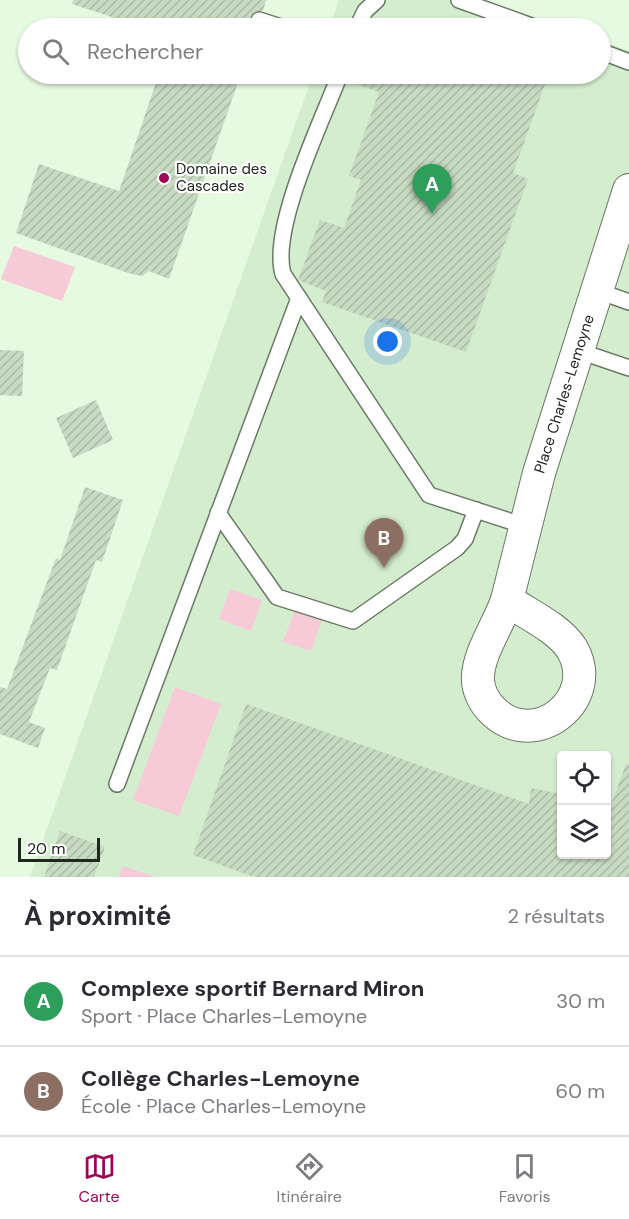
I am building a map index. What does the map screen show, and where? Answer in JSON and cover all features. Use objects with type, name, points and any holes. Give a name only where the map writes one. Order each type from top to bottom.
[{"type":"street","name":"Place Charles-Lemoyne","points":[[507,600],[525,526],[629,190]]},
{"type":"lane","points":[[362,18],[365,11],[377,0]]},
{"type":"lane","points":[[459,0],[509,18]]},
{"type":"lane","points":[[611,55],[629,62]]},
{"type":"lane","points":[[336,84],[283,225],[280,265],[283,274],[429,495],[525,526]]},
{"type":"lane","points":[[598,291],[629,302]]},
{"type":"lane","points":[[117,784],[299,298]]},
{"type":"lane","points":[[579,351],[629,368]]},
{"type":"lane","points":[[218,513],[277,597],[353,621],[457,548],[465,539],[476,510]]},
{"type":"shaded area","points":[[339,0],[483,0],[535,18],[333,18]]},
{"type":"shaded area","points":[[611,45],[629,51],[629,877],[30,877],[309,84],[611,84]]},
{"type":"shaded area","points":[[14,246],[75,267],[62,301],[1,279]]},
{"type":"shaded area","points":[[230,589],[262,600],[251,631],[219,619]]},
{"type":"shaded area","points":[[295,609],[322,619],[311,651],[283,642]]},
{"type":"shaded area","points":[[175,687],[221,704],[179,816],[133,800]]},
{"type":"shaded area","points":[[123,866],[155,877],[119,877]]},
{"type":"building","points":[[73,0],[266,0],[263,11],[256,11],[250,18],[115,18],[72,4]]},
{"type":"building","name":"Domaine des Cascades","points":[[156,84],[237,84],[169,279],[149,271],[142,276],[128,273],[16,233],[39,164],[119,191]]},
{"type":"building","points":[[356,84],[545,84],[513,173],[528,179],[466,352],[322,302],[326,291],[298,280],[320,220],[344,228],[361,180],[349,176],[379,92]]},
{"type":"building","points":[[0,350],[24,351],[22,396],[0,395]]},
{"type":"building","points":[[96,400],[113,440],[73,458],[56,418]]},
{"type":"building","points":[[85,487],[123,500],[102,562],[96,560],[57,670],[50,668],[29,722],[45,728],[38,748],[0,734],[0,687],[7,689],[56,558],[60,560]]},
{"type":"building","points":[[246,704],[529,804],[531,788],[557,793],[557,859],[611,859],[611,805],[626,764],[629,765],[629,877],[254,877],[193,855]]},
{"type":"building","points":[[60,831],[105,847],[94,877],[44,877]]},
{"type":"place","name":"Domaine des Cascades","points":[[164,178]]},
{"type":"place","name":"Complexe sportif Bernard Miron","points":[[432,214]]},
{"type":"place","name":"Collège Charles-Lemoyne","points":[[384,568]]}]
